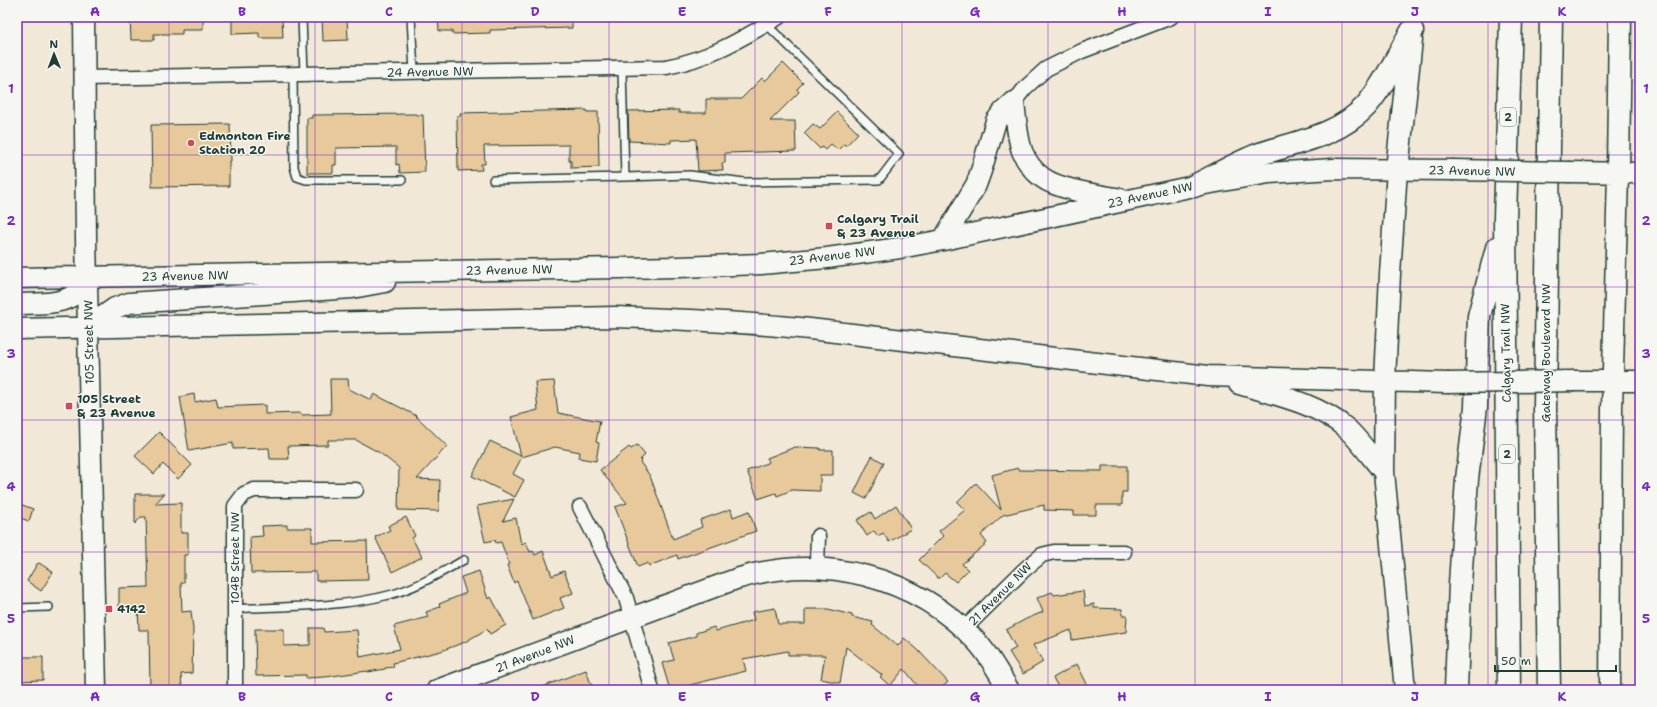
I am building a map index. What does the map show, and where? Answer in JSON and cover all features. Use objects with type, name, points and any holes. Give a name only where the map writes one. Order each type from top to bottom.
[{"type":"highway","name":"Calgary Trail NW","points":[[1509,690],[1505,218],[1511,17]]},
{"type":"highway","name":"Gateway Boulevard NW","points":[[1548,690],[1545,400],[1551,17]]},
{"type":"highway","points":[[1618,173],[1620,17]]},
{"type":"highway","points":[[1397,170],[1413,24]]},
{"type":"highway","points":[[1194,186],[1259,155],[1320,136],[1354,117],[1366,106],[1376,93],[1413,24]]},
{"type":"highway","points":[[1456,690],[1460,584],[1468,479],[1476,407],[1479,316],[1505,218]]},
{"type":"main road","name":"105 Street NW","points":[[84,17],[87,277],[96,690]]},
{"type":"main road","points":[[1014,102],[1019,140],[1023,153],[1027,161],[1043,178],[1066,187],[1126,201]]},
{"type":"main road","points":[[943,240],[976,185],[996,121],[1014,102]]},
{"type":"main road","name":"23 Avenue NW","points":[[17,278],[434,272],[761,264],[827,258],[943,240],[1194,186],[1269,173],[1363,168],[1397,170],[1640,174]]},
{"type":"main road","points":[[1397,170],[1385,381],[1384,472],[1405,690]]},
{"type":"main road","points":[[1610,690],[1613,382],[1618,173]]},
{"type":"main road","points":[[88,327],[115,308],[129,303],[352,288],[434,272]]},
{"type":"main road","points":[[17,304],[58,301],[64,299],[79,291],[87,277]]},
{"type":"main road","points":[[17,328],[600,317],[679,319],[745,322],[810,329],[1208,376],[1446,383],[1639,381]]},
{"type":"main road","points":[[1208,376],[1293,399],[1325,414],[1347,428],[1384,472]]},
{"type":"main road","name":"21 Avenue NW","points":[[437,690],[460,683],[632,616],[750,574],[780,569],[817,568],[866,575],[890,583],[932,605],[964,630]]},
{"type":"main road","points":[[964,630],[987,655],[1009,690]]},
{"type":"street","name":"24 Avenue NW","points":[[84,78],[666,67],[683,64],[711,54],[764,21],[779,17]]},
{"type":"street","points":[[1014,102],[1033,79],[1052,66],[1082,51],[1171,17]]},
{"type":"street","name":"104B Street NW","points":[[235,690],[235,506],[244,494],[254,490],[356,490]]},
{"type":"street","points":[[580,507],[623,590],[632,616],[652,690]]},
{"type":"street","points":[[817,568],[818,536]]},
{"type":"street","name":"21 Avenue NW","points":[[964,630],[1025,569],[1042,555],[1054,552],[1124,552]]},
{"type":"lane","points":[[302,17],[294,167],[298,177],[306,180],[402,180]]},
{"type":"lane","points":[[411,17],[414,72]]},
{"type":"lane","points":[[494,180],[690,175],[744,182],[879,180],[899,154],[764,21]]},
{"type":"lane","points":[[622,69],[625,176]]},
{"type":"lane","points":[[234,609],[335,605],[390,595],[435,576],[464,560]]},
{"type":"lane","points":[[17,608],[49,607]]},
{"type":"building","points":[[130,17],[203,17],[203,30],[182,30],[182,34],[154,34],[154,40],[131,40]]},
{"type":"building","points":[[232,17],[282,17],[283,38],[259,38],[259,33],[232,34]]},
{"type":"building","points":[[322,17],[347,17],[348,40],[323,41]]},
{"type":"building","points":[[438,17],[572,17],[572,28],[490,30],[490,33],[452,34],[452,31],[439,31]]},
{"type":"building","points":[[783,63],[803,83],[797,89],[799,92],[770,121],[795,121],[796,151],[725,153],[725,163],[722,163],[723,170],[698,171],[696,139],[671,140],[671,143],[629,141],[628,111],[679,110],[679,113],[706,113],[706,99],[741,99],[762,78],[765,81]]},
{"type":"building","points":[[587,110],[587,112],[598,112],[599,167],[571,168],[571,161],[569,161],[569,145],[484,146],[485,164],[481,164],[482,170],[458,171],[457,116],[461,116],[460,113]]},
{"type":"building","points":[[837,112],[858,133],[846,146],[844,144],[838,150],[831,144],[825,150],[822,147],[820,149],[804,133],[813,124],[820,129]]},
{"type":"building","points":[[312,115],[423,115],[425,172],[400,173],[399,164],[396,165],[396,147],[336,148],[336,165],[333,165],[333,173],[307,173],[307,118],[312,118]]},
{"type":"building","name":"Edmonton Fire Station 20","points":[[230,124],[231,161],[229,161],[229,186],[152,187],[151,125]]},
{"type":"building","points":[[330,379],[348,379],[349,389],[371,400],[374,394],[415,415],[447,446],[417,479],[440,480],[439,511],[398,510],[399,468],[380,453],[356,440],[328,440],[328,445],[288,446],[289,459],[270,459],[269,448],[233,449],[233,443],[189,451],[180,397],[194,394],[195,402],[216,398],[218,407],[265,405],[265,414],[331,414]]},
{"type":"building","points":[[554,381],[558,413],[600,421],[596,442],[599,443],[596,461],[579,458],[580,452],[555,447],[522,457],[513,474],[524,480],[515,497],[472,476],[490,441],[521,456],[511,417],[538,410],[535,382]]},
{"type":"building","points":[[159,432],[192,465],[178,479],[163,464],[154,474],[135,456]]},
{"type":"building","points":[[637,445],[645,455],[640,462],[650,476],[673,539],[702,527],[700,520],[731,509],[733,517],[749,511],[756,531],[678,559],[677,555],[649,566],[648,563],[638,567],[615,507],[627,503],[600,470],[629,447],[631,449]]},
{"type":"building","points":[[795,447],[833,450],[833,475],[820,475],[820,491],[792,490],[777,496],[776,493],[758,499],[747,471],[769,462],[767,458]]},
{"type":"building","points":[[872,456],[884,463],[866,499],[854,493]]},
{"type":"building","points":[[1102,466],[1127,466],[1127,492],[1122,492],[1122,505],[1096,505],[1096,515],[1074,515],[1074,511],[1044,510],[1044,505],[1003,515],[981,535],[987,543],[962,564],[968,570],[956,582],[945,573],[938,578],[919,560],[943,536],[939,531],[965,510],[957,502],[976,483],[1001,510],[992,475],[1018,468],[1019,470],[1102,471]]},
{"type":"building","points":[[135,494],[164,494],[155,504],[181,503],[181,533],[188,533],[188,555],[184,555],[184,583],[181,583],[182,612],[191,611],[193,629],[192,673],[181,674],[182,688],[150,688],[149,630],[139,630],[138,609],[119,609],[119,588],[148,587],[146,517],[141,517],[135,524]]},
{"type":"building","points":[[514,499],[503,521],[516,518],[521,544],[526,542],[530,552],[533,551],[535,555],[543,551],[552,576],[564,571],[573,593],[560,598],[564,608],[533,620],[517,581],[514,583],[507,565],[509,564],[501,542],[496,543],[495,540],[485,542],[477,506]]},
{"type":"building","points":[[17,503],[33,509],[29,521],[17,517]]},
{"type":"building","points":[[896,505],[911,529],[889,542],[883,533],[878,536],[874,531],[867,536],[857,520],[871,512],[875,519]]},
{"type":"building","points":[[406,517],[415,536],[412,538],[422,557],[392,572],[375,537],[390,530],[388,526]]},
{"type":"building","points":[[287,525],[287,528],[312,528],[312,542],[367,541],[368,580],[316,581],[316,572],[251,573],[250,537],[263,536],[262,526]]},
{"type":"building","points":[[39,563],[53,572],[41,591],[27,581]]},
{"type":"building","points":[[479,571],[488,599],[491,597],[506,625],[490,634],[487,629],[465,642],[441,651],[393,663],[394,667],[385,669],[325,677],[306,678],[306,675],[256,676],[255,629],[284,629],[284,646],[310,645],[310,628],[323,628],[324,632],[357,630],[360,657],[400,649],[394,626],[428,617],[426,612],[440,607],[439,604],[466,593],[461,577]]},
{"type":"building","points":[[1083,591],[1085,606],[1094,604],[1094,608],[1122,609],[1122,615],[1127,615],[1126,632],[1072,640],[1071,630],[1033,645],[1043,662],[1023,674],[1009,652],[1016,648],[1006,630],[1043,612],[1037,598],[1052,592],[1054,595]]},
{"type":"building","points":[[775,608],[778,624],[805,624],[805,609],[828,609],[873,622],[872,625],[898,646],[904,638],[917,649],[948,682],[939,690],[921,690],[904,669],[890,686],[880,677],[882,675],[846,647],[840,683],[821,679],[825,655],[788,655],[788,651],[743,659],[746,671],[670,690],[662,663],[674,660],[669,643],[696,636],[696,633],[714,627],[716,631],[754,620],[752,612]]},
{"type":"building","points":[[17,657],[43,657],[43,680],[17,681]]},
{"type":"building","points":[[1077,664],[1090,690],[1060,690],[1053,678]]},
{"type":"building","points":[[586,670],[593,690],[537,690],[537,689]]},
{"type":"place","name":"Edmonton Fire Station 20","points":[[191,143]]},
{"type":"place","name":"Calgary Trail & 23 Avenue","points":[[829,226]]},
{"type":"place","name":"105 Street & 23 Avenue","points":[[69,406]]},
{"type":"place","name":"4142","points":[[109,609]]}]
